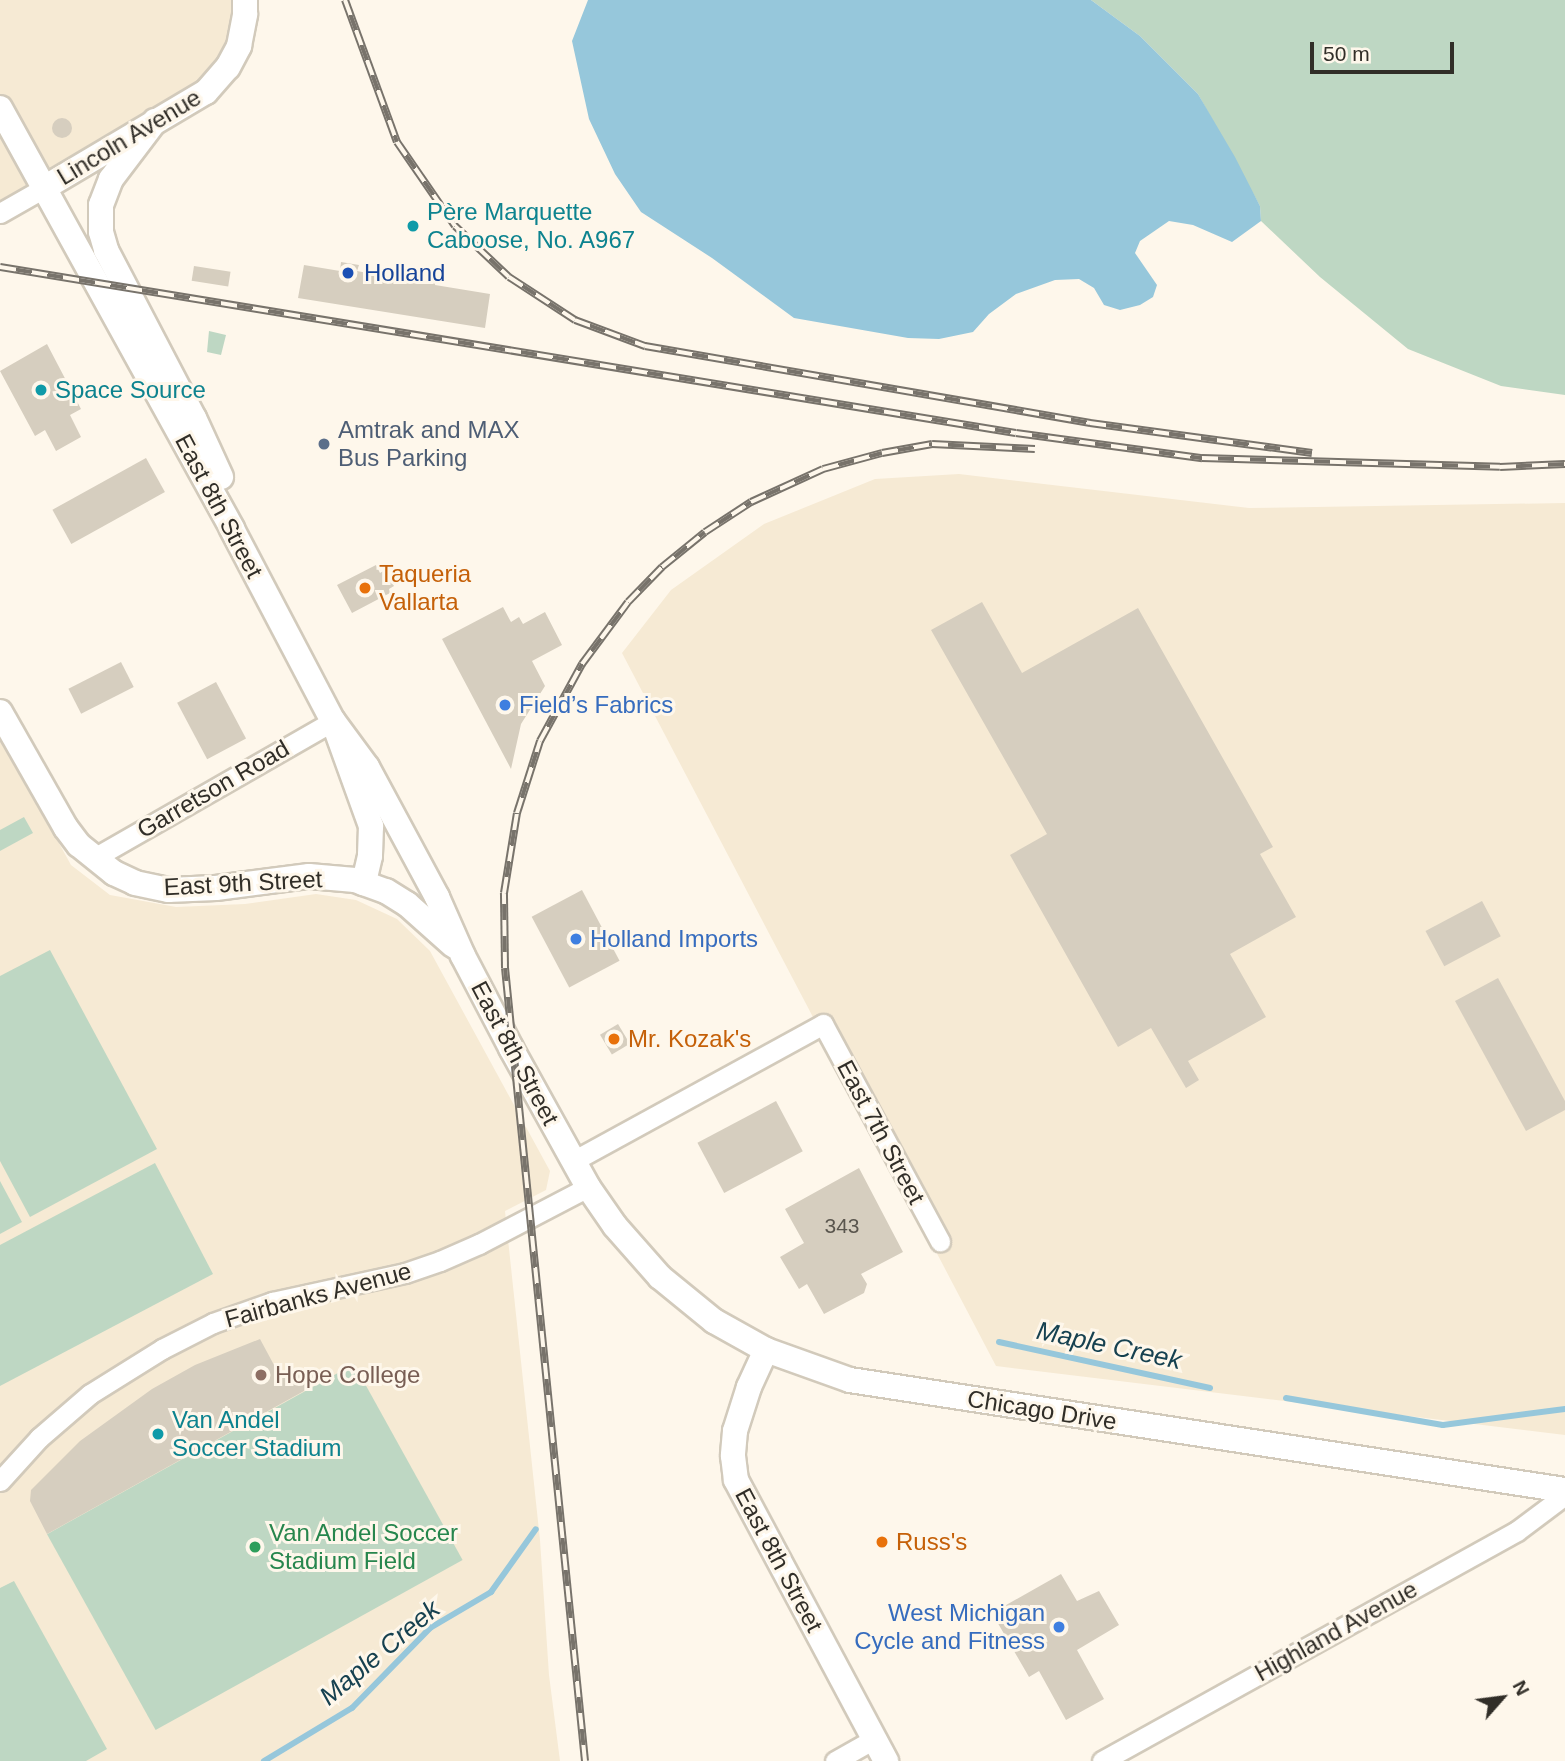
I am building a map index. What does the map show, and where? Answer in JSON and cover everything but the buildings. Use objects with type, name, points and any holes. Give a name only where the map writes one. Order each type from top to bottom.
[{"type":"main road","name":"Lincoln Avenue","points":[[44,188],[206,92],[228,67],[239,46],[245,0]]},
{"type":"main road","name":"East 8th Street","points":[[0,108],[232,529],[333,721],[371,826],[370,856],[364,883],[407,904],[463,956]]},
{"type":"main road","points":[[155,121],[111,179],[101,205],[101,232],[106,250],[180,390],[225,487],[232,529]]},
{"type":"main road","name":"East 9th Street","points":[[0,712],[66,828],[94,858],[135,883],[168,890],[216,888],[309,876],[364,883]]},
{"type":"main road","name":"East 8th Street","points":[[333,721],[367,767],[437,897],[463,956],[588,1187]]},
{"type":"main road","name":"Chicago Drive","points":[[588,1187],[615,1226],[660,1278],[714,1321],[766,1350],[850,1380],[1565,1492]]},
{"type":"main road","name":"East 8th Street","points":[[766,1350],[749,1387],[735,1431],[733,1456],[736,1480],[886,1761]]},
{"type":"street","name":"Lincoln Avenue","points":[[0,213],[44,188]]},
{"type":"street","name":"Garretson Road","points":[[94,858],[333,721]]},
{"type":"street","name":"East 7th Street","points":[[573,1161],[823,1024],[940,1241]]},
{"type":"street","name":"Fairbanks Avenue","points":[[0,1481],[39,1438],[90,1394],[162,1349],[213,1322],[272,1302],[405,1273],[428,1265],[479,1244],[588,1187]]},
{"type":"street","name":"Highland Avenue","points":[[1102,1761],[1517,1531],[1565,1492]]},
{"type":"street","points":[[835,1761],[874,1739]]},
{"type":"shaded area","points":[[0,0],[245,0],[228,67],[0,213]]},
{"type":"shaded area","points":[[959,474],[1249,508],[1565,503],[1565,1435],[996,1366],[622,653],[671,590],[764,524],[875,479]]},
{"type":"shaded area","name":"Hope College","points":[[0,736],[71,865],[110,895],[176,907],[245,904],[316,894],[356,900],[397,919],[430,951],[550,1171],[546,1190],[505,1211],[540,1540],[549,1675],[560,1761],[0,1761]]},
{"type":"green space","points":[[1091,0],[1565,0],[1565,395],[1501,386],[1408,349],[1320,277],[1261,221],[1260,206],[1198,94],[1140,36]]},
{"type":"green space","points":[[209,331],[226,335],[221,355],[207,352]]},
{"type":"green space","points":[[24,817],[33,833],[0,851],[0,830]]},
{"type":"green space","points":[[50,950],[157,1149],[30,1217],[0,1161],[0,976]]},
{"type":"green space","points":[[155,1163],[213,1274],[0,1386],[0,1245]]},
{"type":"green space","points":[[0,1181],[22,1222],[0,1234]]},
{"type":"green space","name":"Van Andel Soccer Stadium Field","points":[[354,1364],[463,1560],[156,1730],[47,1534]]},
{"type":"green space","points":[[14,1581],[107,1749],[86,1761],[0,1761],[0,1588]]},
{"type":"water","points":[[588,0],[1091,0],[1140,36],[1198,94],[1260,206],[1261,221],[1232,242],[1193,225],[1169,221],[1140,241],[1135,253],[1157,285],[1153,297],[1140,305],[1120,310],[1104,305],[1094,288],[1079,279],[1055,280],[1016,294],[989,314],[973,332],[939,339],[908,338],[794,318],[712,258],[641,212],[615,174],[589,119],[572,41]]},
{"type":"waterway","name":"Maple Creek","points":[[999,1342],[1210,1388]]},
{"type":"waterway","name":"Maple Creek","points":[[1286,1398],[1443,1425],[1565,1409]]},
{"type":"waterway","name":"Maple Creek","points":[[264,1761],[352,1708],[430,1628],[491,1592],[536,1529]]},
{"type":"railway","points":[[345,0],[397,142],[455,226],[509,277],[575,320],[645,346],[1090,423],[1312,453]]},
{"type":"railway","points":[[0,267],[1016,433],[1202,458],[1500,467],[1565,464]]},
{"type":"railway","points":[[585,1761],[505,968],[504,893],[517,813],[540,741],[582,664],[628,602],[662,567],[705,532],[751,502],[823,469],[882,453],[932,444],[1035,449]]},
{"type":"place","name":"Père Marquette Caboose, No. A967","points":[[413,226]]},
{"type":"place","name":"Holland","points":[[348,273]]},
{"type":"place","name":"Space Source","points":[[41,390]]},
{"type":"place","name":"Amtrak and MAX Bus Parking","points":[[324,444]]},
{"type":"place","name":"Taqueria Vallarta","points":[[365,588]]},
{"type":"place","name":"Field’s Fabrics","points":[[505,705]]},
{"type":"place","name":"Holland Imports","points":[[576,939]]},
{"type":"place","name":"Mr. Kozak's","points":[[614,1039]]},
{"type":"place","name":"Hope College","points":[[261,1375]]},
{"type":"place","name":"Van Andel Soccer Stadium","points":[[158,1434]]},
{"type":"place","name":"Russ's","points":[[882,1542]]},
{"type":"place","name":"Van Andel Soccer Stadium Field","points":[[255,1547]]},
{"type":"place","name":"West Michigan Cycle and Fitness","points":[[1059,1627]]}]
